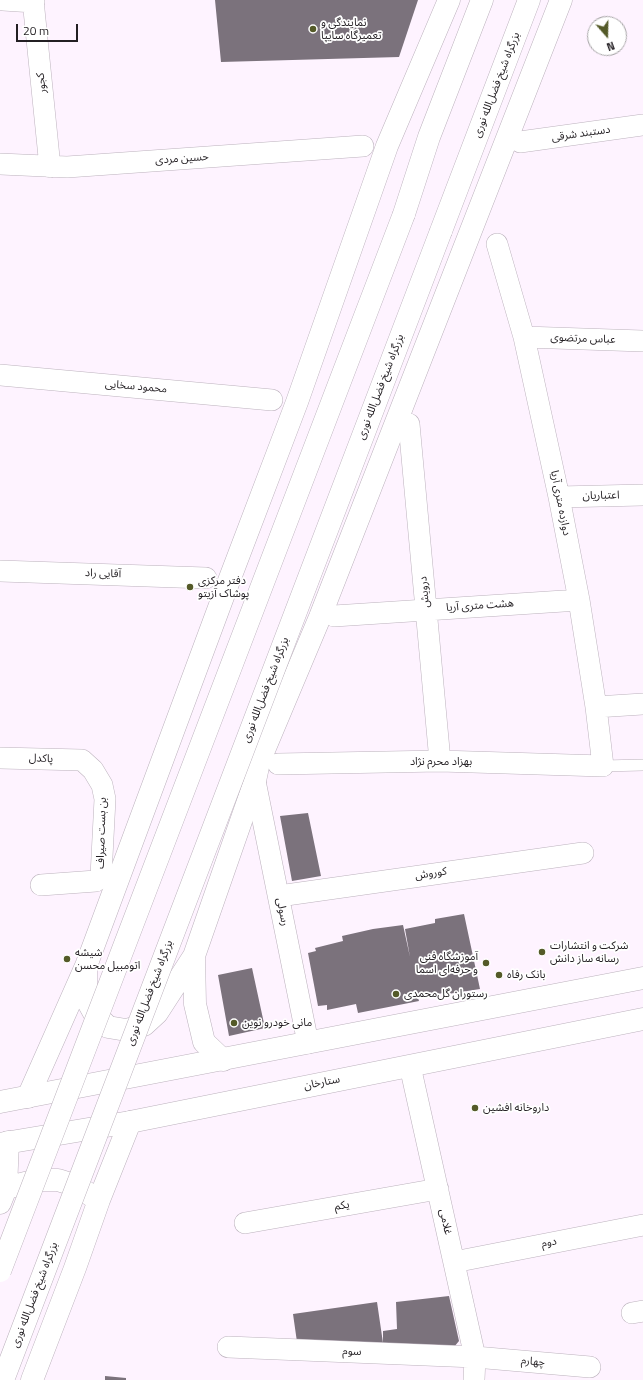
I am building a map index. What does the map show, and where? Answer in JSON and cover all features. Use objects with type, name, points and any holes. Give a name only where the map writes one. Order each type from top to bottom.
[{"type":"main road","points":[[28,1097],[86,966],[226,586],[297,402],[387,146],[449,0]]},
{"type":"main road","points":[[0,1271],[404,214],[429,137],[482,0]]},
{"type":"main road","name":"بزرگراه شیخ فضل‌الله نوری","points":[[2,1380],[529,0]]},
{"type":"main road","points":[[86,966],[86,991],[88,1002],[94,1013],[108,1027],[126,1030],[144,1025],[157,1013],[194,956],[255,781],[259,762],[320,617],[561,0]]},
{"type":"main road","points":[[194,956],[194,1004],[204,1042],[223,1060]]},
{"type":"main road","points":[[0,1102],[643,978]]},
{"type":"main road","name":"ستارخان","points":[[4,1143],[130,1122],[643,1019]]},
{"type":"main road","points":[[32,1380],[75,1268],[99,1200],[130,1122]]},
{"type":"main road","points":[[4,1143],[3,1195],[38,1180],[58,1180],[77,1186],[99,1200]]},
{"type":"street","points":[[3,0],[34,1]]},
{"type":"street","name":"کجور","points":[[34,1],[50,167]]},
{"type":"street","name":"دستبند شرقی","points":[[520,142],[643,125]]},
{"type":"street","name":"حسین مردی","points":[[0,164],[75,167],[363,146]]},
{"type":"street","name":"دوازده متری آریا","points":[[497,244],[524,337],[559,496],[579,600],[596,707],[603,766]]},
{"type":"street","name":"عباس مرتضوی","points":[[524,337],[643,341]]},
{"type":"street","name":"محمود سخایی","points":[[0,375],[272,400]]},
{"type":"street","name":"درویش","points":[[409,424],[440,761]]},
{"type":"street","name":"اعتباریان","points":[[559,496],[643,495]]},
{"type":"street","name":"آقایی راد","points":[[0,571],[206,578]]},
{"type":"street","name":"هشت متری آریا","points":[[334,616],[579,600]]},
{"type":"street","points":[[596,707],[643,704]]},
{"type":"street","name":"پاکدل","points":[[0,758],[82,760]]},
{"type":"street","name":"بن بست صیراف","points":[[41,885],[96,881],[101,876],[105,799],[102,785],[93,770],[82,760]]},
{"type":"street","name":"بهزاد محرم نژاد","points":[[278,764],[440,761],[603,766]]},
{"type":"street","name":"رسولی","points":[[255,781],[308,1043]]},
{"type":"street","name":"کوروش","points":[[279,896],[583,853]]},
{"type":"street","name":"غلامی","points":[[410,1066],[475,1357],[474,1380]]},
{"type":"street","name":"یکم","points":[[246,1223],[438,1189]]},
{"type":"street","name":"دوم","points":[[454,1262],[643,1225]]},
{"type":"street","name":"سوم","points":[[228,1346],[475,1357]]},
{"type":"street","name":"چهارم","points":[[475,1357],[590,1367]]},
{"type":"lane","points":[[603,766],[643,765]]},
{"type":"building","name":"نمایندگی و تعمیرگاه سایپا","points":[[215,0],[418,0],[399,57],[221,62]]},
{"type":"building","points":[[308,813],[321,876],[292,881],[280,816]]},
{"type":"building","points":[[464,914],[480,989],[448,994],[448,992],[418,998],[419,1001],[358,1013],[356,1004],[327,1010],[327,1005],[318,1006],[308,953],[316,951],[315,948],[343,941],[342,936],[373,929],[403,925],[410,957],[405,929],[435,923],[435,919]]},
{"type":"building","points":[[252,968],[265,1028],[229,1036],[218,975]]},
{"type":"building","points":[[449,1296],[459,1341],[454,1347],[297,1342],[293,1314],[377,1302],[383,1343],[383,1331],[397,1329],[396,1302]]},
{"type":"building","points":[[105,1376],[126,1378],[126,1380],[105,1380]]},
{"type":"place","name":"نمایندگی و تعمیرگاه سایپا","points":[[313,29]]},
{"type":"place","name":"دفتر مرکزی پوشاک آزیتو","points":[[190,587]]},
{"type":"place","name":"شرکت و انتشارات رسانه ساز دانش","points":[[542,952]]},
{"type":"place","name":"شیشه اتومبیل محسن","points":[[67,959]]},
{"type":"place","name":"آموزشگاه فنی و حرفه‌ای اسما","points":[[486,963]]},
{"type":"place","name":"بانک رفاه","points":[[499,975]]},
{"type":"place","name":"رستوران گل‌محمدی","points":[[396,994]]},
{"type":"place","name":"مانی خودرو نوین","points":[[234,1023]]},
{"type":"place","name":"داروخانه افشین","points":[[475,1108]]}]
